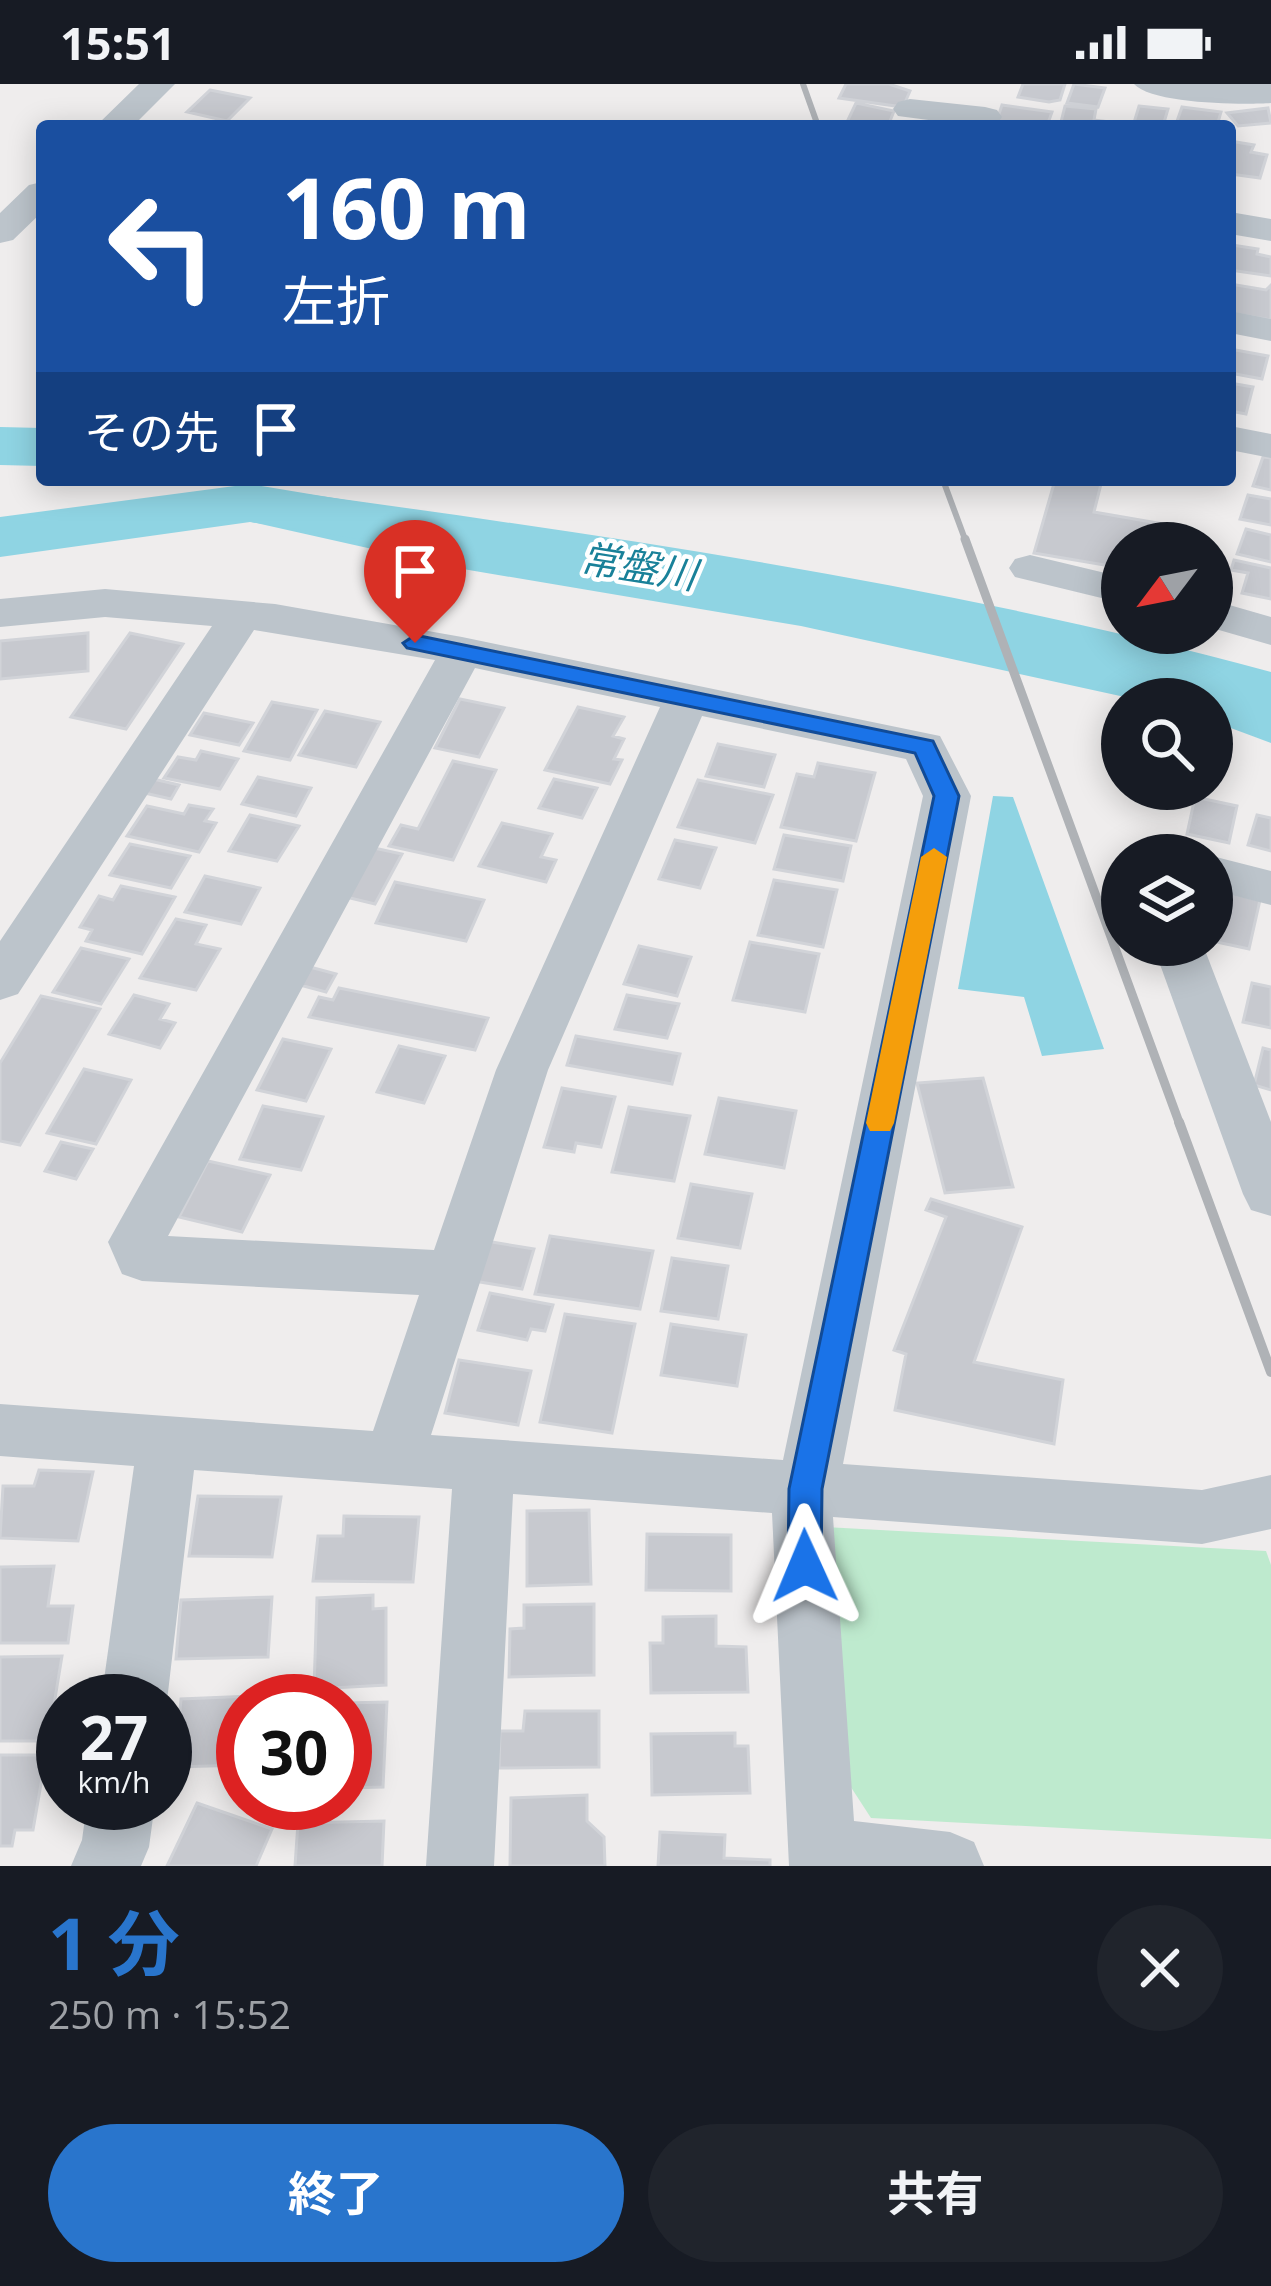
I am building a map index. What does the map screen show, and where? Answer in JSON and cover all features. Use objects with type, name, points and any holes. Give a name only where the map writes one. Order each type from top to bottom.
[{"type":"street","points":[[119,120],[158,84]]},
{"type":"street","points":[[1151,84],[1239,95],[1271,93]]},
{"type":"street","points":[[910,109],[987,109]]},
{"type":"street","points":[[0,232],[36,199]]},
{"type":"street","points":[[1236,224],[1271,230]]},
{"type":"street","points":[[1236,323],[1271,329]]},
{"type":"street","points":[[1236,439],[1271,446]]},
{"type":"street","points":[[1030,568],[1101,585]]},
{"type":"street","points":[[0,613],[105,603],[242,614],[462,651],[925,747],[946,796],[802,1518],[823,1859],[950,1866]]},
{"type":"street","points":[[0,981],[242,614]]},
{"type":"street","points":[[1233,620],[1271,632]]},
{"type":"street","points":[[454,1274],[142,1258],[136,1242],[462,651]]},
{"type":"street","points":[[393,1460],[522,1070],[687,698]]},
{"type":"street","points":[[1233,878],[1271,888]]},
{"type":"street","points":[[1186,966],[1271,1193]]},
{"type":"street","points":[[0,1430],[1202,1517],[1271,1502]]},
{"type":"street","points":[[137,1674],[167,1443]]},
{"type":"street","points":[[460,1866],[484,1466]]},
{"type":"street","points":[[105,1866],[117,1830]]},
{"type":"green space","points":[[825,1527],[1266,1551],[1271,1565],[1271,1839],[871,1818],[845,1778]]},
{"type":"water","points":[[263,488],[770,564],[1022,612],[1101,630],[1101,654],[1201,654],[1271,672],[1271,743],[1233,729],[1233,678],[1101,678],[1101,692],[801,626],[457,568],[243,520]]},
{"type":"water","points":[[993,796],[1013,797],[1104,1049],[1042,1056],[1024,997],[958,989]]},
{"type":"building","points":[[846,84],[889,84],[910,91],[903,107],[839,98]]},
{"type":"building","points":[[1023,84],[1065,84],[1060,100],[1049,102],[1018,97]]},
{"type":"building","points":[[1074,84],[1105,88],[1098,107],[1067,103]]},
{"type":"building","points":[[210,90],[250,98],[228,120],[187,112]]},
{"type":"building","points":[[856,103],[894,111],[890,120],[848,120]]},
{"type":"building","points":[[1002,105],[1052,112],[1049,120],[997,120]]},
{"type":"building","points":[[1065,106],[1096,109],[1094,120],[1062,120]]},
{"type":"building","points":[[1139,106],[1168,109],[1165,120],[1135,120]]},
{"type":"building","points":[[1182,107],[1221,112],[1219,120],[1177,120]]},
{"type":"building","points":[[1268,108],[1271,123],[1238,126],[1227,113]]},
{"type":"building","points":[[1236,142],[1254,145],[1251,152],[1267,155],[1260,178],[1236,175]]},
{"type":"building","points":[[1236,246],[1271,257],[1271,276],[1236,271]]},
{"type":"building","points":[[1236,285],[1266,290],[1271,285],[1271,320],[1236,314]]},
{"type":"building","points":[[1236,350],[1268,356],[1262,379],[1236,374]]},
{"type":"building","points":[[1236,384],[1253,387],[1246,414],[1236,412]]},
{"type":"building","points":[[1263,457],[1271,458],[1271,490],[1253,486]]},
{"type":"building","points":[[1053,486],[1100,486],[1094,512],[1152,522],[1101,522],[1101,564],[1034,553]]},
{"type":"building","points":[[1248,495],[1271,499],[1271,525],[1240,519]]},
{"type":"building","points":[[1246,529],[1271,535],[1271,562],[1237,554]]},
{"type":"building","points":[[1233,563],[1271,568],[1271,599],[1242,593],[1248,573],[1233,570]]},
{"type":"building","points":[[88,633],[88,671],[0,679],[0,641]]},
{"type":"building","points":[[130,633],[183,644],[126,729],[71,717]]},
{"type":"building","points":[[460,699],[504,708],[479,757],[435,748]]},
{"type":"building","points":[[272,702],[317,710],[290,760],[244,751]]},
{"type":"building","points":[[578,707],[624,717],[613,736],[624,739],[614,759],[622,760],[610,784],[545,770]]},
{"type":"building","points":[[325,711],[380,722],[356,767],[299,755]]},
{"type":"building","points":[[204,713],[253,723],[239,745],[190,735]]},
{"type":"building","points":[[718,744],[775,755],[764,787],[706,776]]},
{"type":"building","points":[[201,751],[238,759],[220,789],[164,778],[178,757],[196,760]]},
{"type":"building","points":[[453,761],[496,770],[453,860],[389,846],[401,825],[418,829]]},
{"type":"building","points":[[818,763],[875,773],[856,841],[781,827],[797,774],[814,777]]},
{"type":"building","points":[[258,777],[311,788],[296,816],[242,804]]},
{"type":"building","points":[[149,778],[179,785],[171,799],[140,792]]},
{"type":"building","points":[[554,779],[597,788],[582,818],[539,808]]},
{"type":"building","points":[[698,780],[773,795],[755,843],[678,827]]},
{"type":"building","points":[[189,805],[213,809],[205,821],[216,823],[199,852],[127,836],[147,806],[184,814]]},
{"type":"building","points":[[1237,806],[1231,834],[1187,834],[1192,810],[1233,810]]},
{"type":"building","points":[[250,815],[299,826],[277,861],[229,851]]},
{"type":"building","points":[[1257,815],[1271,818],[1271,851],[1248,845]]},
{"type":"building","points":[[502,823],[552,834],[541,857],[556,860],[546,882],[479,866]]},
{"type":"building","points":[[784,835],[851,846],[843,881],[774,869]]},
{"type":"building","points":[[675,840],[716,848],[700,888],[659,879]]},
{"type":"building","points":[[130,844],[190,856],[171,888],[110,875]]},
{"type":"building","points":[[374,848],[402,854],[375,904],[346,897]]},
{"type":"building","points":[[205,876],[260,888],[241,924],[185,912]]},
{"type":"building","points":[[774,880],[837,890],[823,947],[758,935]]},
{"type":"building","points":[[395,882],[484,900],[466,941],[376,923]]},
{"type":"building","points":[[121,886],[175,897],[142,954],[86,941],[92,930],[80,927],[99,896],[113,900]]},
{"type":"building","points":[[1233,894],[1260,900],[1249,949],[1233,946]]},
{"type":"building","points":[[176,919],[206,925],[196,944],[220,949],[196,990],[140,978]]},
{"type":"building","points":[[750,942],[819,954],[805,1012],[733,1000]]},
{"type":"building","points":[[639,946],[691,957],[677,996],[624,984]]},
{"type":"building","points":[[81,948],[129,959],[101,1004],[53,992]]},
{"type":"building","points":[[310,967],[336,974],[326,992],[300,985]]},
{"type":"building","points":[[1252,983],[1271,987],[1271,1028],[1243,1022]]},
{"type":"building","points":[[339,988],[488,1018],[475,1050],[309,1017],[319,997],[333,1000]]},
{"type":"building","points":[[134,995],[169,1004],[160,1019],[175,1023],[160,1048],[109,1034]]},
{"type":"building","points":[[627,995],[679,1004],[667,1038],[615,1029]]},
{"type":"building","points":[[41,996],[100,1009],[20,1145],[0,1141],[0,1063]]},
{"type":"building","points":[[576,1036],[680,1054],[672,1084],[567,1065]]},
{"type":"building","points":[[283,1039],[331,1049],[306,1101],[257,1090]]},
{"type":"building","points":[[399,1046],[445,1056],[424,1103],[377,1092]]},
{"type":"building","points":[[1263,1048],[1271,1050],[1271,1090],[1254,1085]]},
{"type":"building","points":[[84,1069],[131,1080],[96,1144],[47,1133]]},
{"type":"building","points":[[983,1078],[1013,1187],[945,1193],[917,1083]]},
{"type":"building","points":[[562,1088],[615,1097],[601,1147],[576,1143],[574,1152],[544,1147]]},
{"type":"building","points":[[719,1098],[796,1111],[784,1168],[705,1154]]},
{"type":"building","points":[[263,1106],[323,1117],[301,1170],[240,1159]]},
{"type":"building","points":[[629,1107],[690,1116],[674,1181],[612,1172]]},
{"type":"building","points":[[61,1142],[93,1149],[76,1179],[45,1171]]},
{"type":"building","points":[[208,1161],[270,1175],[242,1232],[179,1217]]},
{"type":"building","points":[[691,1184],[752,1194],[740,1248],[678,1238]]},
{"type":"building","points":[[931,1199],[1022,1227],[974,1362],[1063,1380],[1054,1444],[895,1410],[906,1354],[894,1350],[946,1217],[926,1210]]},
{"type":"building","points":[[550,1236],[653,1251],[640,1309],[535,1294]]},
{"type":"building","points":[[486,1241],[534,1249],[522,1289],[474,1281]]},
{"type":"building","points":[[672,1258],[728,1266],[718,1319],[661,1311]]},
{"type":"building","points":[[490,1293],[553,1305],[545,1331],[531,1329],[527,1340],[478,1330]]},
{"type":"building","points":[[565,1314],[635,1324],[612,1433],[540,1422]]},
{"type":"building","points":[[671,1324],[746,1335],[737,1386],[661,1375]]},
{"type":"building","points":[[459,1360],[531,1371],[518,1425],[445,1413]]},
{"type":"building","points":[[39,1470],[93,1472],[78,1541],[0,1538],[3,1486],[34,1486]]},
{"type":"building","points":[[198,1496],[281,1497],[272,1557],[189,1556]]},
{"type":"building","points":[[589,1510],[591,1584],[527,1586],[527,1511]]},
{"type":"building","points":[[344,1516],[419,1517],[413,1582],[313,1581],[318,1536],[343,1536]]},
{"type":"building","points":[[647,1534],[731,1535],[731,1591],[646,1590]]},
{"type":"building","points":[[54,1566],[48,1606],[73,1606],[68,1643],[0,1643],[0,1567]]},
{"type":"building","points":[[373,1595],[373,1609],[386,1608],[386,1685],[372,1686],[372,1674],[314,1674],[317,1598]]},
{"type":"building","points":[[272,1597],[268,1657],[176,1659],[181,1600]]},
{"type":"building","points":[[594,1604],[594,1675],[509,1677],[510,1629],[524,1628],[524,1605]]},
{"type":"building","points":[[716,1616],[716,1646],[746,1647],[748,1692],[651,1693],[650,1643],[663,1643],[663,1617]]},
{"type":"building","points":[[62,1656],[59,1674],[36,1674],[36,1741],[0,1741],[0,1657]]},
{"type":"building","points":[[216,1698],[216,1766],[192,1766],[192,1699]]},
{"type":"building","points":[[372,1702],[387,1702],[383,1787],[372,1787]]},
{"type":"building","points":[[525,1711],[599,1711],[599,1767],[499,1768],[500,1731],[523,1731]]},
{"type":"building","points":[[735,1733],[735,1746],[748,1746],[750,1793],[652,1795],[651,1734]]},
{"type":"building","points":[[0,1755],[36,1755],[33,1830],[15,1830],[12,1846],[0,1846]]},
{"type":"building","points":[[587,1795],[587,1821],[604,1837],[605,1866],[510,1866],[511,1798]]},
{"type":"building","points":[[197,1803],[216,1810],[216,1830],[272,1830],[256,1866],[167,1866],[184,1830],[192,1830]]},
{"type":"building","points":[[372,1821],[384,1821],[382,1866],[295,1866],[298,1830],[372,1830]]},
{"type":"building","points":[[660,1832],[725,1835],[724,1858],[770,1860],[770,1866],[658,1866]]},
{"type":"waterway","points":[[0,446],[36,447]]},
{"type":"waterway","name":"常盤川","points":[[0,537],[250,503],[359,520]]},
{"type":"railway","points":[[803,84],[816,120]]},
{"type":"railway","points":[[945,486],[966,542]]},
{"type":"railway","points":[[965,539],[1180,1125]]},
{"type":"railway","points":[[1179,1122],[1271,1372]]},
{"type":"slow traffic","points":[[880,1123],[934,857]]},
{"type":"route","points":[[415,643],[925,747],[946,796],[806,1489],[802,1518],[805,1566]]}]
